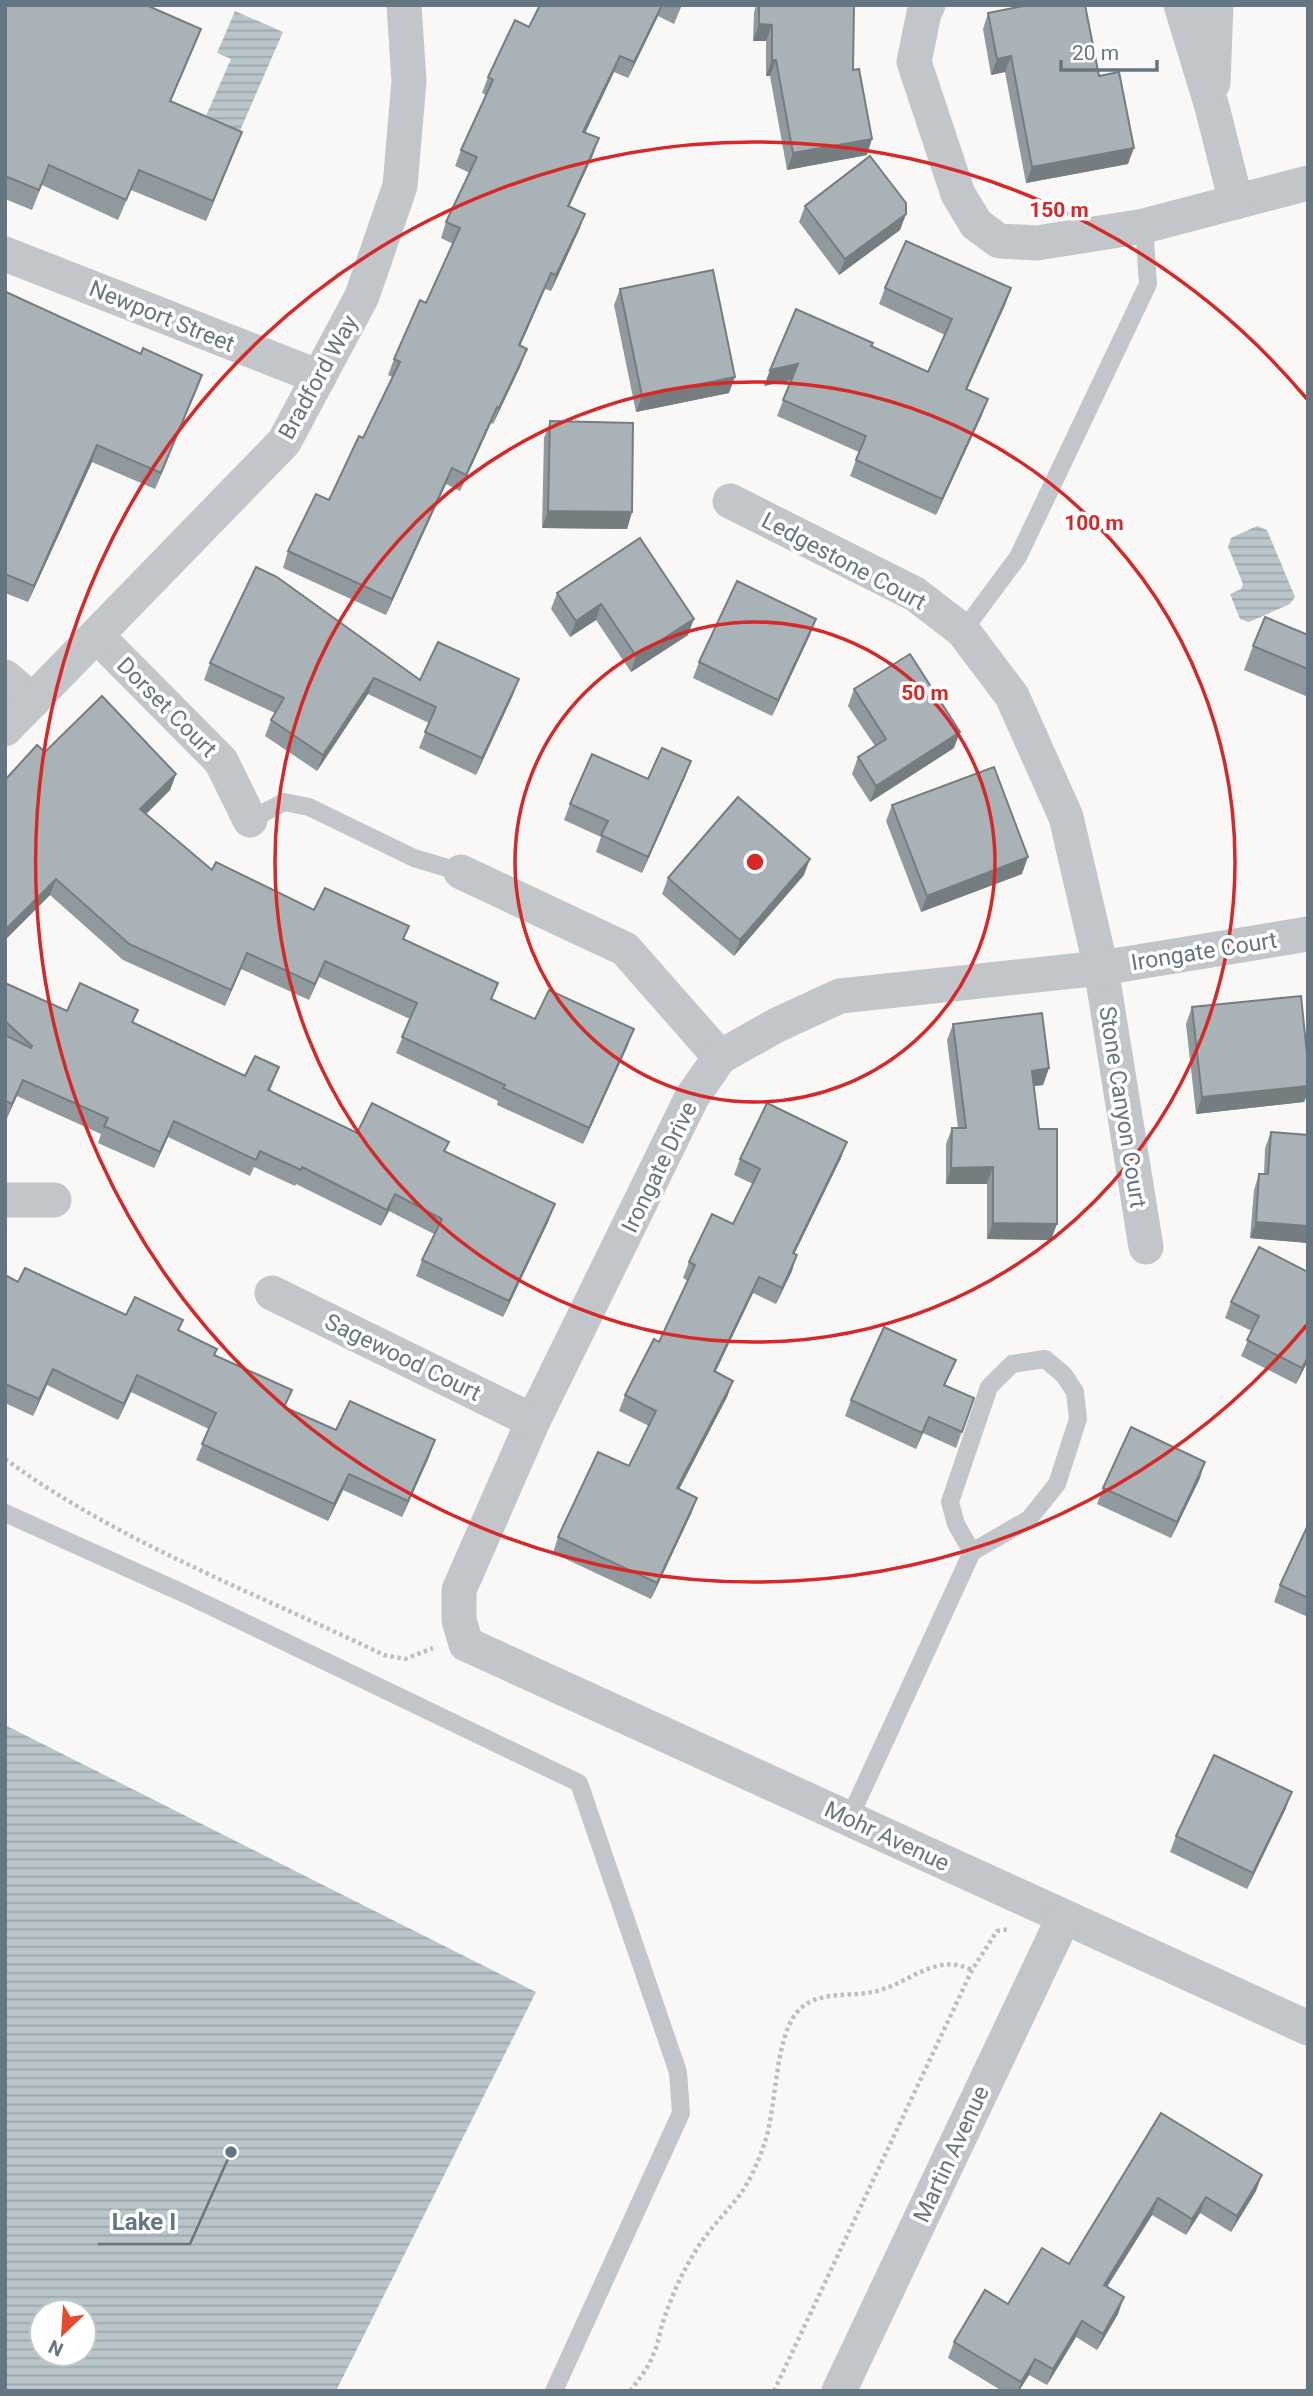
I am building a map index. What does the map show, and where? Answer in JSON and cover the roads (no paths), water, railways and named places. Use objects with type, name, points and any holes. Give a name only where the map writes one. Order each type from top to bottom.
[{"type":"street","name":"Bradford Way","points":[[5,729],[284,442],[362,296],[400,187],[409,81],[404,5]]},
{"type":"street","points":[[928,5],[914,61],[958,194],[976,223],[999,241],[1037,243],[1144,226],[1308,183]]},
{"type":"street","points":[[1181,5],[1212,107],[1236,202]]},
{"type":"street","points":[[1212,107],[1216,5]]},
{"type":"street","name":"Newport Street","points":[[5,254],[319,377]]},
{"type":"street","name":"Ledgestone Court","points":[[730,501],[915,594],[963,631],[1012,696],[1066,817],[1101,968]]},
{"type":"street","name":"Dorset Court","points":[[97,636],[221,761],[250,820]]},
{"type":"street","points":[[5,677],[33,701]]},
{"type":"street","points":[[461,872],[625,949],[720,1057]]},
{"type":"street","name":"Irongate Court","points":[[1101,968],[1308,934]]},
{"type":"street","name":"Irongate Drive","points":[[465,1641],[458,1619],[459,1590],[533,1421],[692,1097],[720,1057],[777,1025],[840,996],[1101,968]]},
{"type":"street","name":"Stone Canyon Court","points":[[1101,968],[1146,1247]]},
{"type":"street","points":[[5,1200],[54,1200]]},
{"type":"street","name":"Sagewood Court","points":[[272,1293],[533,1421]]},
{"type":"street","name":"Mohr Avenue","points":[[465,1641],[1308,2028]]},
{"type":"street","name":"Martin Avenue","points":[[839,2391],[1064,1917]]},
{"type":"lane","points":[[963,631],[1018,556],[1148,284],[1144,226]]},
{"type":"lane","points":[[250,820],[284,802],[309,807],[414,858],[461,872]]},
{"type":"lane","points":[[849,1819],[972,1552],[1029,1519],[1057,1484],[1078,1419],[1075,1392],[1064,1375],[1045,1359],[1012,1364],[989,1387],[950,1502],[956,1524],[972,1552]]},
{"type":"lane","points":[[5,1513],[185,1594],[579,1783],[678,2072],[681,2113],[554,2391]]},
{"type":"place","name":"Lake I","points":[[231,2152]]}]
